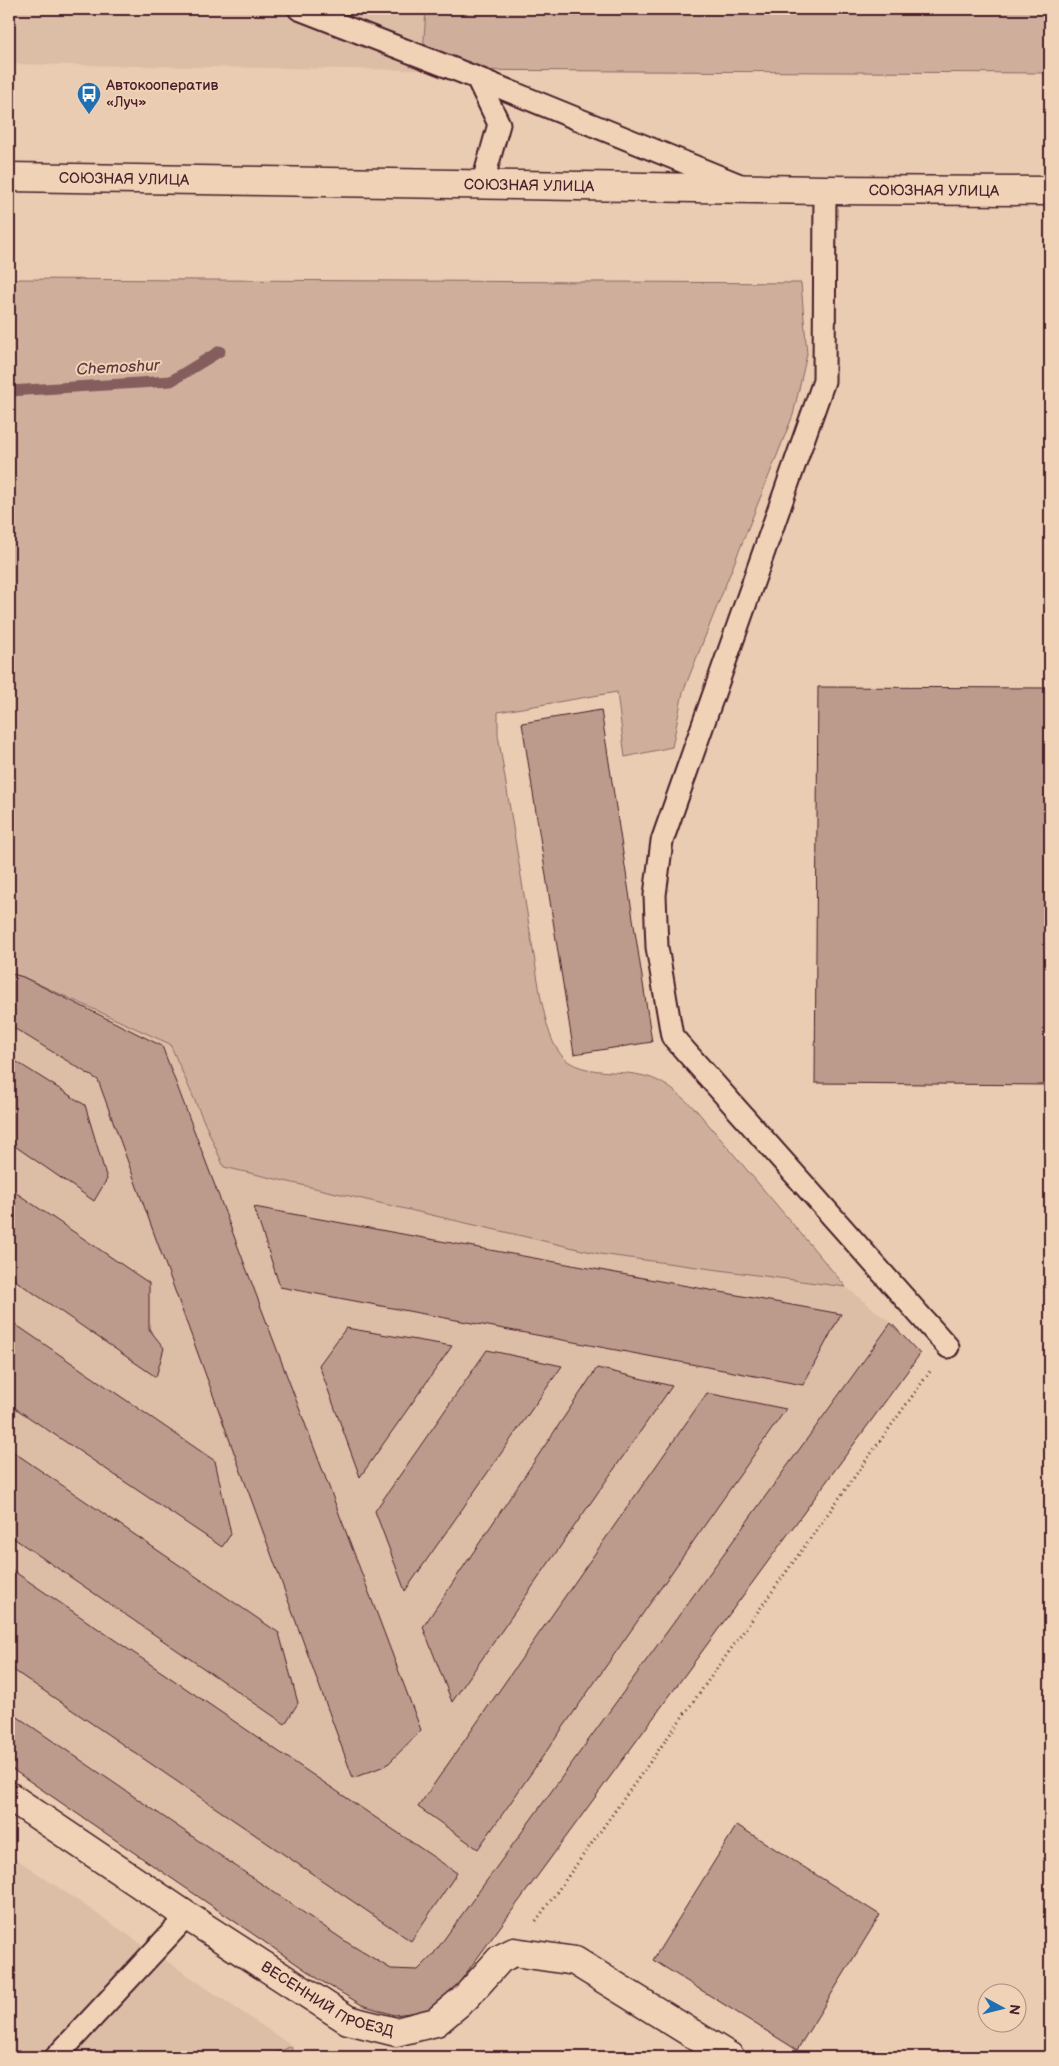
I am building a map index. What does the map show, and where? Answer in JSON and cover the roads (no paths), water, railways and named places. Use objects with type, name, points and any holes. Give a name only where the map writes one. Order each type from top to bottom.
[{"type":"main road","name":"СОЮЗНАЯ УЛИЦА","points":[[9,177],[749,189],[1050,191]]},
{"type":"main road","name":"ВЕСЕННИЙ ПРОЕЗД","points":[[9,1796],[187,1916],[348,2020],[396,2032],[436,2022],[466,1997],[500,1959],[514,1952],[575,1961],[730,2057]]},
{"type":"lane","points":[[299,9],[477,78],[749,189]]},
{"type":"lane","points":[[477,78],[499,124],[482,185]]},
{"type":"lane","points":[[825,190],[824,381],[662,841],[655,895],[657,947],[672,1036],[948,1347]]},
{"type":"lane","points":[[56,2057],[187,1916]]},
{"type":"waterway","name":"Chemoshur","points":[[9,391],[171,381],[220,351]]},
{"type":"place","name":"Автокооператив «Луч»","points":[[89,115]]}]
